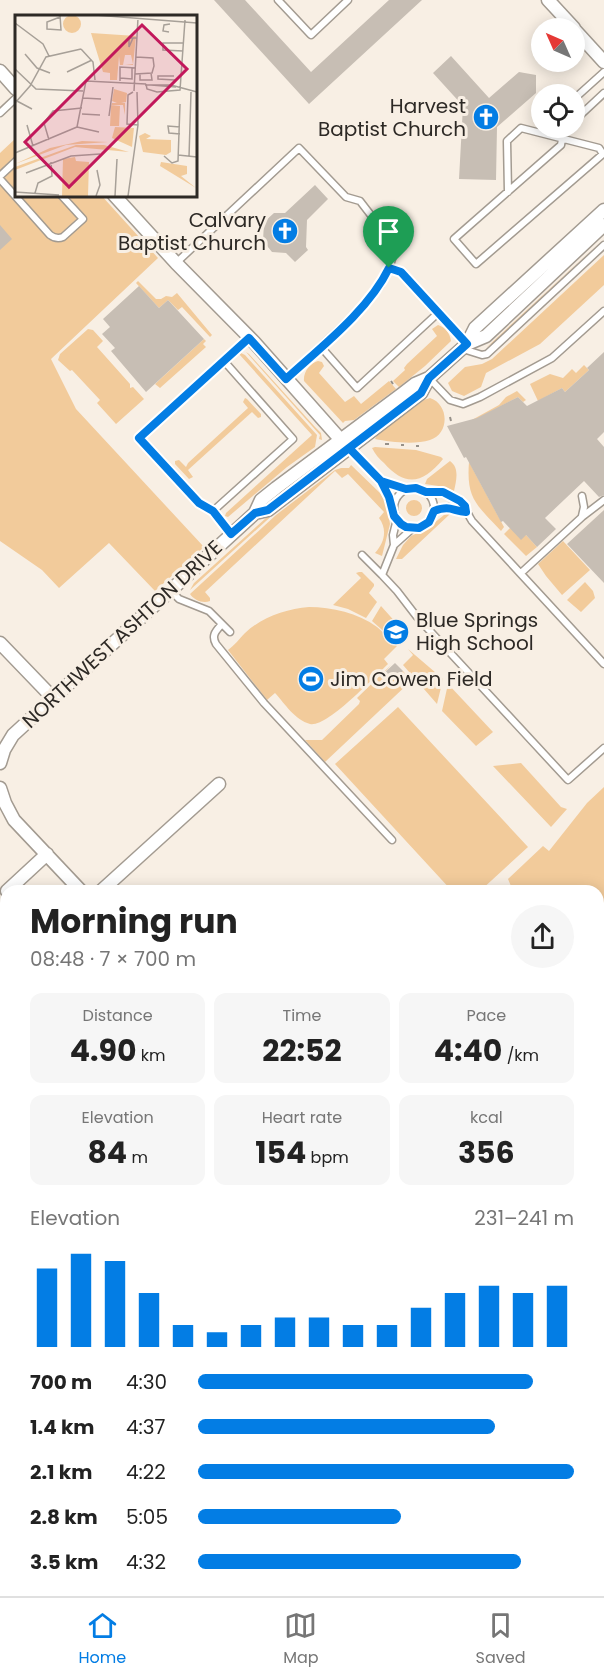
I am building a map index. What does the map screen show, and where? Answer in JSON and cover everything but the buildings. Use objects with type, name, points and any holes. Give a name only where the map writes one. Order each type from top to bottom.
[{"type":"street","points":[[548,0],[564,18]]},
{"type":"street","points":[[585,41],[604,62]]},
{"type":"street","points":[[0,71],[15,88]]},
{"type":"street","points":[[115,196],[344,443]]},
{"type":"street","name":"NORTHWEST ASHTON DRIVE","points":[[465,346],[475,328],[604,210]]},
{"type":"street","name":"NORTHWEST ASHTON DRIVE","points":[[0,764],[4,750],[13,735],[255,513],[261,500],[344,443],[415,384],[429,378],[465,346],[486,336],[604,225]]},
{"type":"street","points":[[0,643],[52,697]]},
{"type":"street","points":[[108,885],[219,784]]},
{"type":"street","points":[[0,788],[14,820],[75,885]]},
{"type":"street","points":[[14,885],[47,854]]},
{"type":"lane","points":[[278,0],[311,35],[348,0]]},
{"type":"lane","points":[[585,89],[604,72]]},
{"type":"lane","points":[[585,111],[604,93]]},
{"type":"lane","points":[[0,112],[15,99]]},
{"type":"lane","points":[[508,192],[507,141],[521,128],[531,129]]},
{"type":"lane","points":[[559,138],[599,148],[603,154],[476,264],[454,239],[561,145],[559,138]]},
{"type":"lane","points":[[176,263],[299,148],[346,197],[360,201],[390,240],[393,256],[389,268],[380,286],[364,306],[286,379]]},
{"type":"lane","points":[[15,162],[0,178],[15,195]]},
{"type":"lane","points":[[16,196],[54,238],[63,237],[82,219],[62,196]]},
{"type":"lane","points":[[389,268],[401,272],[465,346],[482,356],[487,354],[604,245]]},
{"type":"lane","points":[[429,378],[450,400],[463,404],[552,358],[604,310]]},
{"type":"lane","points":[[321,347],[357,387],[438,313]]},
{"type":"lane","points":[[231,534],[213,511],[199,503],[139,438],[249,338]]},
{"type":"lane","points":[[213,511],[293,439],[224,361]]},
{"type":"lane","points":[[344,443],[381,481],[396,519],[394,545]]},
{"type":"lane","points":[[381,481],[406,489],[416,488],[426,492],[443,492],[464,505],[472,521],[604,664]]},
{"type":"lane","points":[[393,507],[397,496],[406,489]]},
{"type":"lane","points":[[396,519],[406,527],[413,528],[429,522],[434,511],[431,497],[426,492]]},
{"type":"lane","points":[[582,496],[584,507],[582,517]]},
{"type":"lane","points":[[521,573],[604,500]]},
{"type":"lane","points":[[434,511],[449,507],[466,512]]},
{"type":"lane","points":[[382,575],[394,545],[413,528]]},
{"type":"lane","points":[[362,555],[568,780],[604,748]]},
{"type":"lane","points":[[170,590],[179,599],[209,611],[230,632]]},
{"type":"lane","points":[[222,624],[214,634],[213,639],[216,644],[264,703],[392,840]]},
{"type":"shaded area","points":[[15,139],[15,196],[102,196],[158,258],[51,359],[76,409],[204,547],[155,591],[109,543],[59,588],[42,570],[0,541],[0,153]]},
{"type":"shaded area","points":[[598,244],[494,342],[486,348]]},
{"type":"shaded area","points":[[604,255],[604,285],[540,344],[486,373],[481,387],[464,396],[452,391],[448,383],[465,367],[482,364],[492,359]]},
{"type":"shaded area","points":[[138,281],[156,299],[172,297],[177,293],[212,335],[210,337],[182,307],[178,310],[168,300],[159,308],[136,283]]},
{"type":"shaded area","points":[[438,325],[447,331],[451,341],[399,387],[393,381],[405,370],[407,364],[437,336],[432,329]]},
{"type":"shaded area","points":[[88,329],[93,330],[103,341],[97,347],[130,384],[130,388],[133,387],[144,399],[116,424],[97,403],[100,400],[72,370],[70,371],[58,360],[60,354]]},
{"type":"shaded area","points":[[204,339],[206,341],[203,344],[206,347],[160,388],[155,384]]},
{"type":"shaded area","points":[[246,352],[321,433],[322,440],[319,439],[320,435]]},
{"type":"shaded area","points":[[241,353],[317,435],[315,447],[287,467],[228,517],[225,516],[226,513],[312,435],[239,354]]},
{"type":"shaded area","points":[[318,361],[324,366],[319,373],[345,402],[354,396],[361,404],[389,381],[396,389],[354,420],[343,423],[304,381],[308,368]]},
{"type":"shaded area","points":[[584,365],[589,370],[565,392],[562,388],[538,401],[530,384],[550,374],[563,378],[572,369],[576,373]]},
{"type":"shaded area","points":[[517,391],[526,400],[523,402],[518,397],[470,421],[499,405],[506,397]]},
{"type":"shaded area","points":[[245,398],[261,414],[261,417],[258,418],[252,412],[188,470],[193,477],[189,479],[175,464],[175,461],[179,460],[186,467],[248,408],[243,402]]},
{"type":"shaded area","points":[[430,398],[441,406],[444,412],[444,426],[437,437],[424,442],[410,443],[375,439],[377,435]]},
{"type":"shaded area","points":[[372,448],[416,450],[443,459],[421,478],[407,479],[399,476],[380,460]]},
{"type":"shaded area","points":[[450,461],[456,471],[454,491],[425,484],[427,479]]},
{"type":"shaded area","points":[[469,462],[504,527],[501,531],[485,514],[471,493]]},
{"type":"shaded area","points":[[351,465],[380,493],[387,504],[390,524],[382,556],[375,553],[384,536],[379,518],[384,512],[348,474],[342,478],[335,471],[205,592],[210,601],[196,600],[190,594],[276,515],[335,470],[349,468]]},
{"type":"shaded area","points":[[411,500],[417,500],[422,508],[420,514],[411,516],[406,511],[406,505]]},
{"type":"shaded area","points":[[276,509],[277,511],[190,590],[194,583]]},
{"type":"shaded area","points":[[450,514],[402,559],[396,559],[411,536],[428,528],[444,515]]},
{"type":"shaded area","points":[[510,528],[526,535],[537,547],[526,556],[504,534]]},
{"type":"shaded area","points":[[563,541],[590,570],[562,595],[538,564]]},
{"type":"shaded area","points":[[362,572],[374,584],[369,593],[377,602],[366,618],[333,605],[361,578],[356,573]]},
{"type":"shaded area","points":[[585,582],[593,591],[595,598],[581,612],[567,600]]},
{"type":"shaded area","points":[[381,606],[408,636],[401,642],[397,643],[372,621]]},
{"type":"shaded area","name":"Jim Cowen Field","points":[[309,607],[327,608],[362,618],[377,627],[397,646],[384,659],[388,664],[350,700],[327,718],[310,724],[295,715],[275,693],[267,700],[228,650],[252,627],[267,618]]},
{"type":"shaded area","points":[[408,649],[443,679],[437,704],[403,665],[413,655]]},
{"type":"shaded area","points":[[391,665],[384,673],[391,681],[403,671],[411,681],[325,762],[305,740],[322,740],[359,704],[360,701],[357,698]]},
{"type":"shaded area","points":[[448,684],[493,732],[476,746],[442,711]]},
{"type":"shaded area","points":[[398,707],[528,847],[487,885],[446,885],[335,764]]},
{"type":"shaded area","points":[[521,763],[561,807],[567,809],[551,827],[493,766]]},
{"type":"shaded area","points":[[604,787],[604,885],[510,885],[508,879],[543,846],[549,851],[587,803]]},
{"type":"place","name":"Harvest Baptist Church","points":[[486,117]]},
{"type":"place","name":"Calvary Baptist Church","points":[[285,231]]},
{"type":"place","name":"Blue Springs High School","points":[[396,632]]},
{"type":"place","name":"Jim Cowen Field","points":[[311,679]]},
{"type":"route","points":[[389,268],[380,286],[364,306],[286,379],[249,338],[139,438],[199,503],[213,511],[231,534],[255,513],[268,510],[349,448],[370,471],[381,481],[406,489],[416,488],[426,492],[443,492],[460,501],[465,506],[466,512],[449,507],[441,508],[434,511],[429,522],[419,528],[406,527],[396,519],[381,481],[349,448],[421,393],[429,378],[467,344],[401,272],[389,268]]}]
